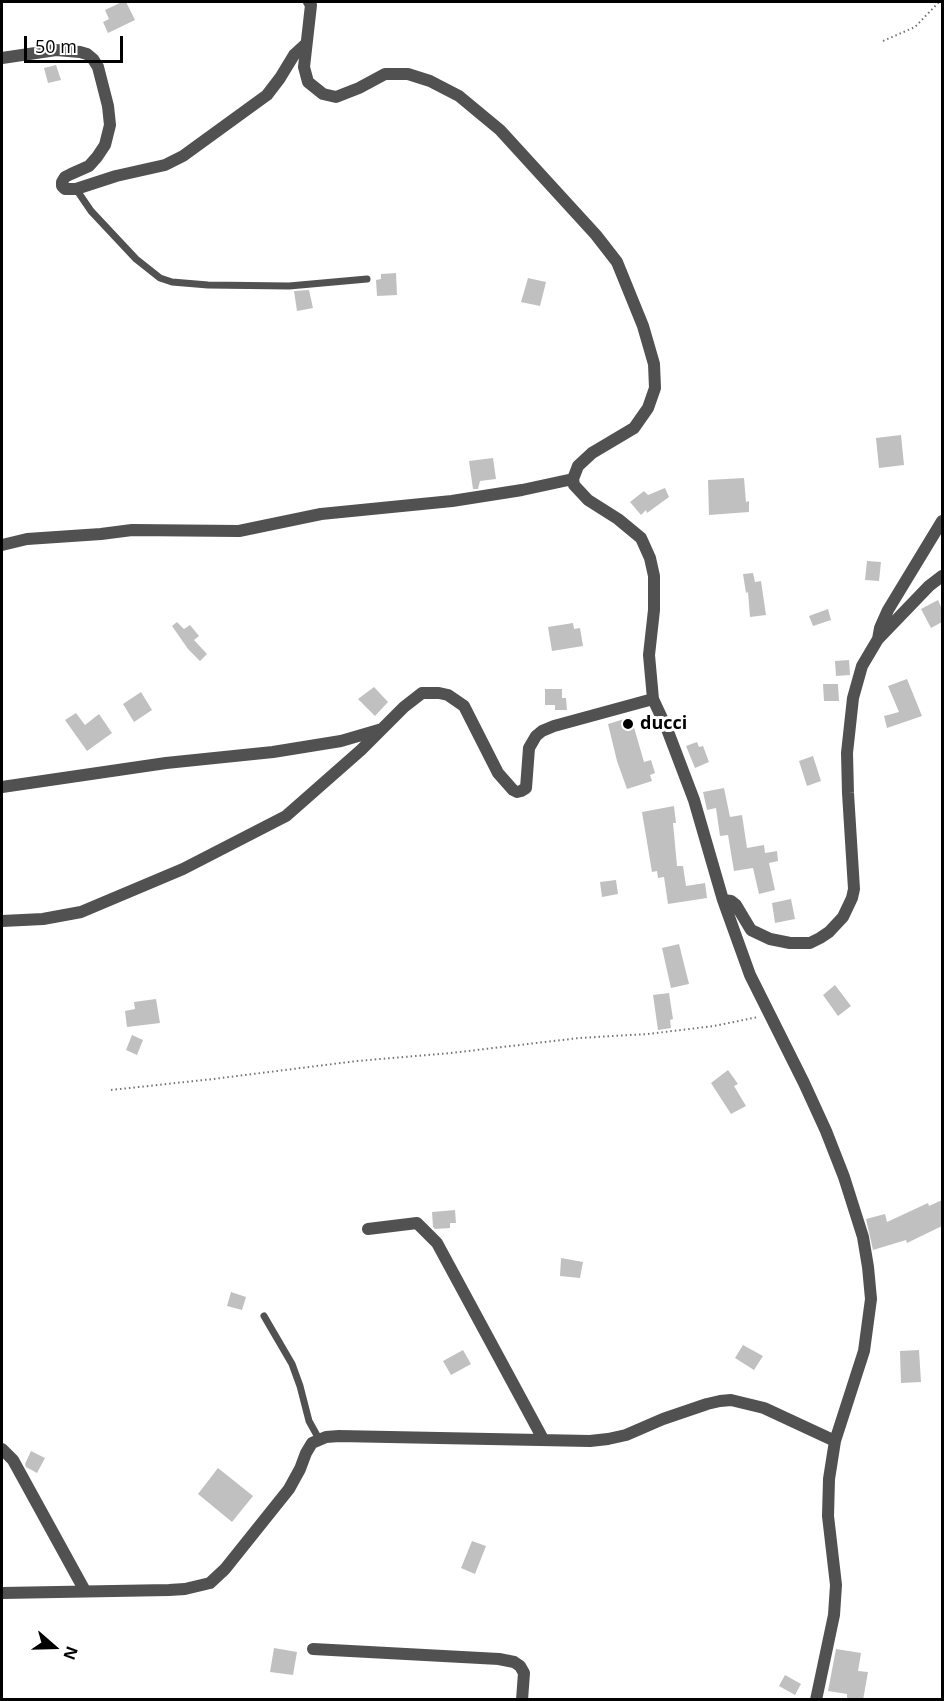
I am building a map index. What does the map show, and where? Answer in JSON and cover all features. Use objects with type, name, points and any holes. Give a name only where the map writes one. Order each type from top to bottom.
[{"type":"street","points":[[309,2],[311,5],[304,67],[308,82],[323,94],[336,97],[385,74],[408,74],[430,81],[459,96],[500,130],[596,235],[617,262],[643,326],[654,364],[655,388],[648,408],[634,428],[592,453],[578,466],[573,479],[574,485],[588,500],[618,519],[641,538],[650,558],[654,576],[654,610],[649,655],[653,699],[694,800],[723,900],[750,975],[804,1083],[844,1177],[863,1237],[868,1267],[871,1299],[864,1351],[835,1441],[829,1479],[828,1516],[836,1585],[834,1615],[816,1700]]},
{"type":"street","points":[[2,58],[56,50],[80,52],[93,59],[98,67],[108,106],[110,125],[105,145],[98,157],[89,166],[65,177],[62,182],[65,189],[76,189],[116,176],[165,165],[183,156],[267,95],[274,88],[294,55],[306,44]]},
{"type":"street","points":[[2,545],[27,539],[132,530],[239,531],[321,514],[452,501],[573,479]]},
{"type":"street","points":[[878,639],[888,610],[942,521]]},
{"type":"street","points":[[723,900],[731,901],[736,905],[752,930],[770,939],[790,944],[810,943],[820,938],[843,917],[854,889],[847,753],[853,698],[862,666],[878,639],[929,586],[942,576]]},
{"type":"street","points":[[2,921],[43,919],[81,912],[218,852],[286,816],[422,693],[439,693],[454,698],[464,706],[498,773],[517,792],[526,788],[529,748],[542,731],[653,699]]},
{"type":"street","points":[[2,787],[166,763],[273,752],[341,741],[383,728]]},
{"type":"street","points":[[368,1229],[417,1223],[437,1243],[543,1439]]},
{"type":"street","points":[[2,1593],[185,1589],[210,1582],[225,1569],[289,1489],[312,1443],[319,1439],[339,1436],[590,1441],[627,1435],[701,1406],[731,1400],[764,1408],[835,1441]]},
{"type":"street","points":[[2,1449],[13,1460],[85,1591]]},
{"type":"street","points":[[313,1649],[499,1659],[514,1662],[524,1673],[522,1700]]},
{"type":"lane","points":[[76,189],[91,212],[135,259],[160,278],[172,282],[289,286],[367,279]]},
{"type":"lane","points":[[264,1316],[292,1364],[309,1421],[319,1439]]},
{"type":"path","points":[[883,41],[915,27],[939,2]]},
{"type":"path","points":[[111,1090],[357,1061],[579,1038],[648,1034],[714,1026],[769,1015]]},
{"type":"building","points":[[126,2],[135,20],[108,33],[103,22],[109,19],[105,10]]},
{"type":"building","points":[[56,65],[61,80],[48,83],[44,68]]},
{"type":"building","points":[[396,273],[397,295],[377,296],[376,280],[381,279],[381,274]]},
{"type":"building","points":[[528,278],[546,282],[540,306],[521,302]]},
{"type":"building","points":[[309,290],[313,308],[297,311],[294,291]]},
{"type":"building","points":[[901,435],[904,465],[879,468],[876,438]]},
{"type":"building","points":[[493,458],[496,479],[480,481],[478,489],[473,489],[469,461]]},
{"type":"building","points":[[744,478],[749,512],[709,515],[708,480]]},
{"type":"building","points":[[665,488],[669,497],[647,513],[646,510],[641,515],[630,502],[644,491],[648,495]]},
{"type":"building","points":[[867,561],[881,562],[879,581],[865,580]]},
{"type":"building","points":[[753,573],[755,582],[761,581],[766,615],[750,617],[748,592],[746,593],[743,574]]},
{"type":"building","points":[[938,600],[942,609],[942,622],[931,628],[921,609]]},
{"type":"building","points":[[828,609],[831,620],[813,626],[809,616]]},
{"type":"building","points":[[177,622],[184,629],[190,625],[199,636],[194,640],[207,654],[200,661],[188,649],[172,626]]},
{"type":"building","points":[[573,623],[574,629],[580,628],[583,646],[552,651],[548,627]]},
{"type":"building","points":[[849,660],[850,675],[836,676],[835,661]]},
{"type":"building","points":[[907,679],[922,716],[887,728],[884,716],[899,712],[888,686]]},
{"type":"building","points":[[823,684],[838,684],[839,701],[824,701]]},
{"type":"building","points":[[374,687],[388,702],[375,716],[358,699]]},
{"type":"building","points":[[545,689],[562,689],[562,698],[566,698],[567,710],[555,710],[555,705],[545,705]]},
{"type":"building","points":[[141,692],[152,710],[134,722],[123,704]]},
{"type":"building","points":[[76,713],[85,725],[99,714],[112,733],[87,751],[65,720]]},
{"type":"building","points":[[631,717],[644,762],[651,760],[655,773],[650,775],[652,781],[627,789],[608,724]]},
{"type":"building","points":[[697,742],[699,747],[703,746],[709,762],[695,768],[686,746]]},
{"type":"building","points":[[813,756],[821,781],[807,786],[799,761]]},
{"type":"building","points":[[724,788],[730,817],[742,815],[747,848],[764,845],[765,853],[777,851],[778,861],[769,863],[775,890],[759,894],[753,868],[734,871],[728,835],[720,836],[716,808],[707,810],[703,792]]},
{"type":"building","points":[[674,806],[676,823],[673,823],[677,866],[683,866],[686,886],[705,883],[707,898],[668,904],[664,877],[658,878],[657,871],[652,872],[642,812]]},
{"type":"building","points":[[616,880],[618,894],[602,897],[600,882]]},
{"type":"building","points":[[791,899],[795,919],[775,923],[772,903]]},
{"type":"building","points":[[679,944],[689,984],[671,988],[662,948]]},
{"type":"building","points":[[835,985],[851,1006],[838,1016],[823,995]]},
{"type":"building","points":[[669,993],[673,1019],[670,1020],[671,1028],[658,1030],[653,995]]},
{"type":"building","points":[[156,999],[160,1023],[127,1027],[125,1011],[135,1009],[134,1002]]},
{"type":"building","points":[[132,1035],[143,1040],[137,1055],[126,1050]]},
{"type":"building","points":[[728,1070],[738,1084],[734,1086],[746,1106],[731,1114],[711,1083]]},
{"type":"building","points":[[942,1200],[942,1226],[907,1243],[906,1240],[873,1250],[866,1219],[885,1214],[887,1222],[928,1203],[929,1206]]},
{"type":"building","points":[[455,1210],[456,1223],[450,1223],[450,1228],[435,1229],[433,1227],[432,1212]]},
{"type":"building","points":[[561,1258],[583,1262],[580,1278],[560,1276]]},
{"type":"building","points":[[231,1292],[246,1297],[242,1310],[227,1306]]},
{"type":"building","points":[[743,1345],[763,1356],[754,1370],[735,1358]]},
{"type":"building","points":[[463,1350],[471,1364],[451,1375],[443,1361]]},
{"type":"building","points":[[919,1350],[921,1382],[901,1383],[900,1351]]},
{"type":"building","points":[[31,1451],[45,1458],[37,1473],[25,1464]]},
{"type":"building","points":[[218,1468],[253,1496],[232,1522],[198,1494]]},
{"type":"building","points":[[472,1541],[486,1546],[475,1574],[461,1568]]},
{"type":"building","points":[[274,1648],[297,1652],[293,1675],[270,1672]]},
{"type":"building","points":[[836,1649],[861,1653],[858,1671],[868,1672],[863,1700],[847,1698],[847,1694],[828,1691]]},
{"type":"building","points":[[785,1675],[801,1684],[795,1695],[779,1686]]},
{"type":"place","name":"ducci","points":[[628,724]]}]
